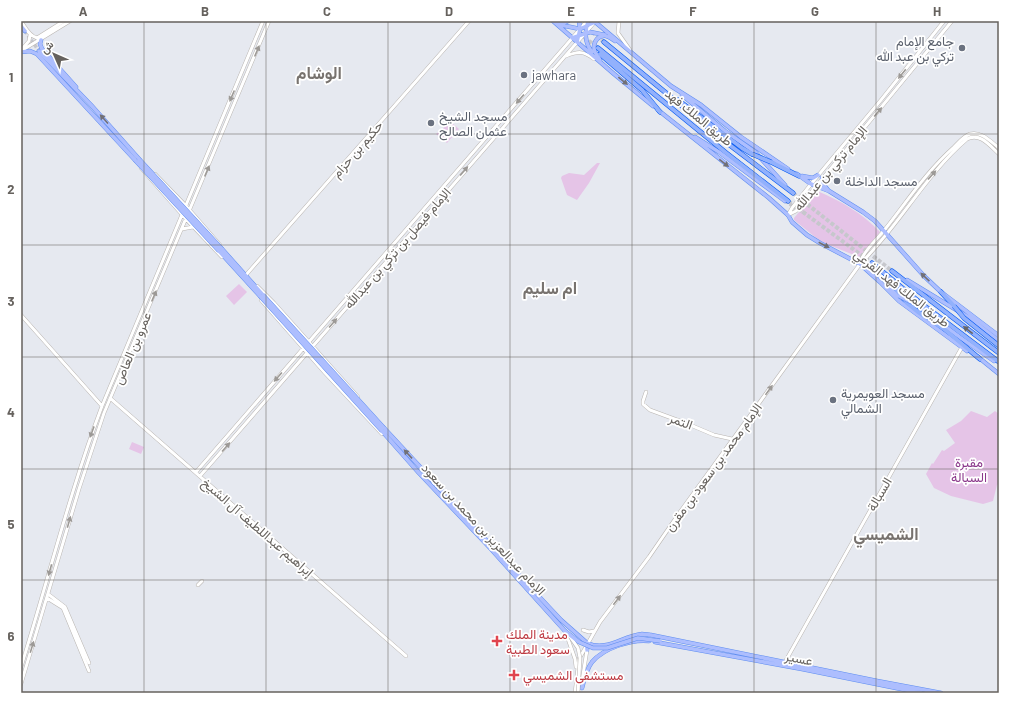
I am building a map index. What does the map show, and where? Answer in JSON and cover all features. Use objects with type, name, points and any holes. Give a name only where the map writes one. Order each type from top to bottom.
[{"type":"highway","name":"طريق الملك فهد","points":[[604,42],[727,143],[793,193]]},
{"type":"highway","name":"طريق الملك فهد","points":[[598,48],[787,201]]},
{"type":"highway","points":[[600,54],[642,90],[660,112]]},
{"type":"highway","points":[[640,72],[742,148],[799,176]]},
{"type":"highway","points":[[980,359],[944,329],[907,304],[886,277],[872,263],[918,301],[962,333],[999,363]]},
{"type":"highway","points":[[892,271],[999,353]]},
{"type":"highway","points":[[942,292],[964,318],[999,346]]},
{"type":"main road","points":[[21,21],[34,38],[37,38],[64,21]]},
{"type":"main road","points":[[21,51],[70,21]]},
{"type":"main road","name":"عمرو بن العاص","points":[[21,667],[70,501],[102,406],[263,21]]},
{"type":"main road","name":"عمرو بن العاص","points":[[21,684],[79,489],[110,398],[270,21]]},
{"type":"main road","name":"حكيم بن حزام","points":[[247,277],[469,21]]},
{"type":"main road","points":[[555,21],[562,23],[568,21]]},
{"type":"main road","points":[[555,21],[561,25],[580,29]]},
{"type":"main road","name":"طريق الملك فهد الفرعي","points":[[555,21],[572,38],[660,112],[788,215],[792,222],[807,235],[860,264],[899,301],[999,374]]},
{"type":"main road","points":[[577,42],[580,29],[579,21]]},
{"type":"main road","points":[[580,29],[587,22],[595,21]]},
{"type":"main road","name":"طريق الملك فهد الفرعي","points":[[595,21],[671,86],[701,105],[741,137],[811,184],[829,191],[875,221],[912,265],[942,292],[999,336]]},
{"type":"main road","name":"الإمام فيصل بن تركي بن عبدالله","points":[[200,476],[595,21]]},
{"type":"main road","points":[[620,21],[618,30],[619,36],[631,51]]},
{"type":"main road","name":"الإمام تركي بن عبدالله","points":[[788,215],[818,175],[881,100],[944,21]]},
{"type":"main road","name":"الإمام تركي بن عبدالله","points":[[788,215],[796,211],[952,21]]},
{"type":"main road","points":[[587,22],[585,33],[587,45],[605,66]]},
{"type":"main road","points":[[21,26],[25,31]]},
{"type":"main road","name":"الإمام فيصل بن تركي بن عبدالله","points":[[196,472],[580,29]]},
{"type":"main road","points":[[572,38],[579,34],[598,32],[622,44]]},
{"type":"main road","points":[[21,51],[29,41],[30,34]]},
{"type":"main road","points":[[605,66],[595,52],[594,44],[597,40],[600,37],[605,36],[622,44]]},
{"type":"main road","points":[[41,40],[40,44],[42,49],[91,105]]},
{"type":"main road","points":[[21,51],[38,52]]},
{"type":"main road","name":"الإمام عبدالعزيز بن محمد بن سعود","points":[[38,52],[220,250],[235,263]]},
{"type":"main road","name":"الإمام عبدالعزيز بن محمد بن سعود","points":[[38,52],[91,105],[137,160],[144,172],[182,215],[252,288],[274,316],[356,406],[561,620],[587,643]]},
{"type":"main road","points":[[564,57],[573,53],[582,52],[586,53],[605,66]]},
{"type":"main road","points":[[671,86],[725,131],[755,152],[793,193]]},
{"type":"main road","points":[[684,131],[719,152],[787,201]]},
{"type":"main road","name":"الإمام محمد بن سعود بن مقرن","points":[[885,233],[937,161],[965,136],[974,133],[981,134],[999,148]]},
{"type":"main road","name":"الإمام محمد بن سعود بن مقرن","points":[[577,674],[579,658],[594,631],[860,264],[925,183],[967,139],[978,137],[999,154]]},
{"type":"main road","name":"الإمام عبدالعزيز بن محمد بن سعود","points":[[137,160],[163,181],[190,210],[247,277],[261,296],[383,430],[389,440]]},
{"type":"main road","points":[[799,176],[814,178],[818,175]]},
{"type":"main road","points":[[822,178],[823,184],[829,191]]},
{"type":"main road","points":[[195,184],[200,186]]},
{"type":"main road","points":[[182,229],[194,227]]},
{"type":"main road","name":"الإمام عبدالعزيز بن محمد بن سعود","points":[[220,250],[227,261]]},
{"type":"main road","points":[[165,256],[170,259]]},
{"type":"main road","points":[[892,271],[968,317],[999,341]]},
{"type":"main road","name":"الإمام عبدالعزيز بن محمد بن سعود","points":[[247,277],[274,302],[386,428],[390,435]]},
{"type":"main road","points":[[880,282],[898,296],[917,305],[961,338],[999,363]]},
{"type":"main road","name":"الإمام عبدالعزيز بن محمد بن سعود","points":[[252,288],[261,296]]},
{"type":"main road","points":[[21,315],[102,406]]},
{"type":"main road","name":"السبالة","points":[[785,662],[962,347]]},
{"type":"main road","points":[[119,366],[123,368]]},
{"type":"main road","name":"التمر","points":[[646,392],[643,401],[646,408],[714,435],[732,439]]},
{"type":"main road","name":"إبراهيم عبداللطيف آل الشيخ","points":[[110,398],[406,656]]},
{"type":"main road","name":"الإمام عبدالعزيز بن محمد بن سعود","points":[[383,430],[390,435],[428,475],[470,526],[565,631]]},
{"type":"main road","points":[[198,585],[202,581]]},
{"type":"main road","points":[[47,596],[65,607],[89,663]]},
{"type":"main road","points":[[47,596],[63,608],[89,671]]},
{"type":"main road","points":[[36,619],[40,620]]},
{"type":"main road","points":[[583,630],[589,632],[594,631]]},
{"type":"main road","points":[[565,631],[578,642],[593,648],[606,648],[638,638],[660,641],[673,645]]},
{"type":"main road","points":[[565,631],[578,648],[580,658],[578,693]]},
{"type":"main road","name":"عسير","points":[[587,643],[595,646],[602,646],[641,634],[651,635],[941,693]]},
{"type":"main road","points":[[567,636],[575,659],[578,693]]},
{"type":"main road","points":[[578,693],[582,688],[591,663],[597,657],[610,649],[642,640],[673,645]]},
{"type":"main road","points":[[582,688],[587,643]]},
{"type":"main road","name":"عسير","points":[[673,645],[921,693]]},
{"type":"green space","points":[[451,122],[459,129],[447,143],[436,134]]},
{"type":"green space","points":[[597,163],[600,163],[589,183],[577,200],[567,195],[561,178],[562,176],[569,173],[584,175]]},
{"type":"green space","points":[[817,191],[851,208],[880,232],[859,257],[824,243],[794,220],[794,218]]},
{"type":"green space","points":[[239,284],[247,292],[234,305],[226,296]]},
{"type":"green space","name":"مقبرة السبالة","points":[[971,411],[987,417],[995,411],[999,414],[999,484],[997,485],[993,501],[983,504],[951,496],[934,488],[926,474],[942,450],[944,451],[955,443],[946,430],[961,421]]},
{"type":"green space","points":[[132,442],[144,447],[141,454],[129,449]]},
{"type":"tunnel","points":[[25,31],[39,51]]},
{"type":"tunnel","points":[[592,32],[604,42]]},
{"type":"tunnel","points":[[584,37],[598,48]]},
{"type":"tunnel","points":[[793,193],[892,271]]},
{"type":"tunnel","points":[[785,201],[806,214]]},
{"type":"tunnel","points":[[788,201],[872,263]]},
{"type":"place","name":"جامع الإمام تركي بن عبد الله","points":[[962,48]]},
{"type":"place","name":"jawhara","points":[[524,75]]},
{"type":"place","name":"مسجد الشيخ عثمان الصالح","points":[[431,123]]},
{"type":"place","name":"مسجد الداخلة","points":[[837,181]]},
{"type":"place","name":"مسجد العويمرية الشمالي","points":[[833,400]]},
{"type":"place","name":"مدينة الملك سعود الطبية","points":[[497,641]]},
{"type":"place","name":"مستشفى الشميسي","points":[[514,675]]},
{"type":"district","name":"الوشام","points":[[319,73]]},
{"type":"district","name":"ام سليم","points":[[550,288]]},
{"type":"district","name":"الشميسي","points":[[886,534]]}]
